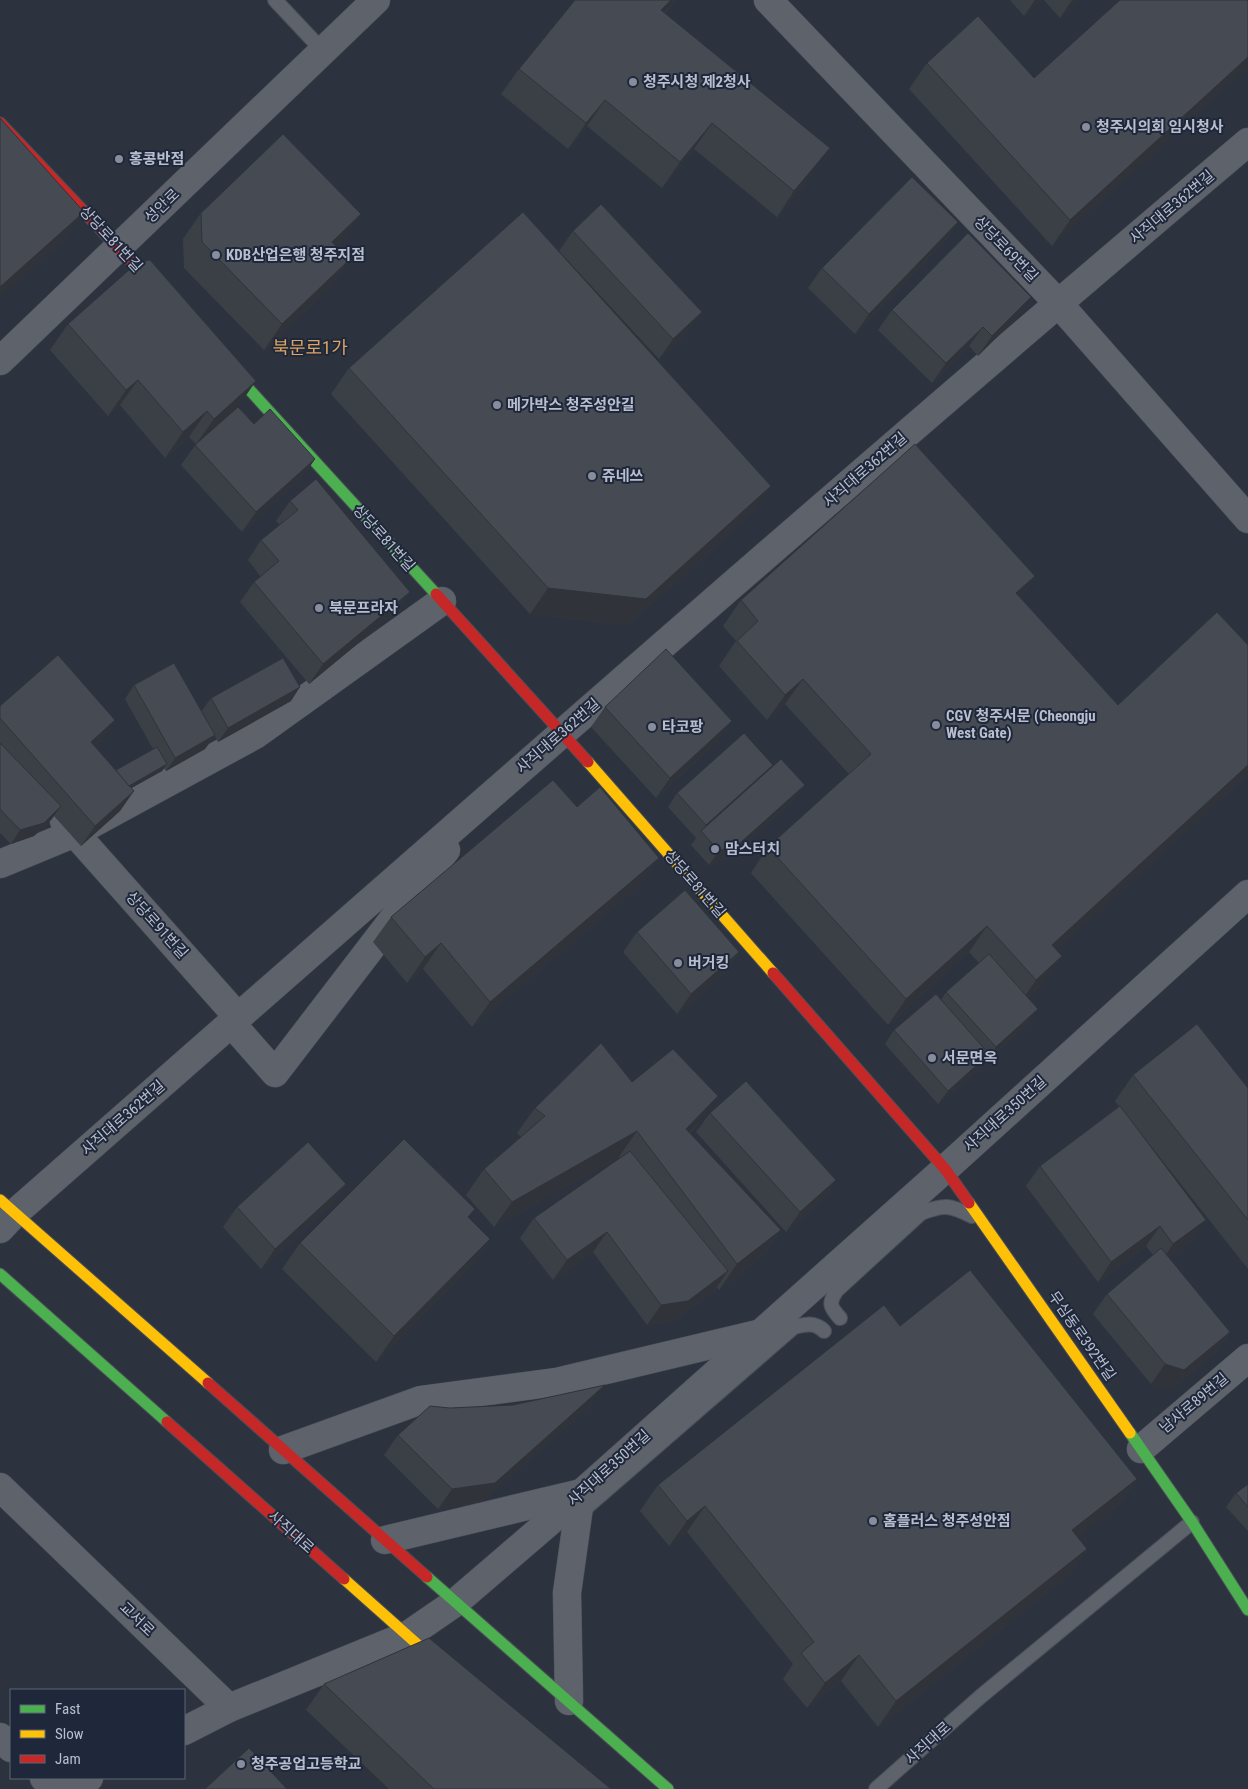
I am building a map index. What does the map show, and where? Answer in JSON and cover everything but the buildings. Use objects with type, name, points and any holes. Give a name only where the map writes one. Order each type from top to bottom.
[{"type":"street","name":"성안로","points":[[0,361],[376,0]]},
{"type":"street","name":"상당로69번길","points":[[768,0],[1058,303],[1244,508]]},
{"type":"street","name":"상당로81번길","points":[[0,123],[166,298]]},
{"type":"street","name":"사직대로362번길","points":[[5,1214],[235,1020],[562,732],[1058,303],[1248,142]]},
{"type":"street","name":"상당로81번길","points":[[220,358],[562,732],[945,1169]]},
{"type":"street","points":[[0,864],[75,833],[255,735],[442,601]]},
{"type":"street","name":"사직대로362번길","points":[[235,1020],[275,1073],[483,801]]},
{"type":"street","name":"상당로91번길","points":[[50,805],[235,1020]]},
{"type":"street","name":"사직대로350번길","points":[[456,1602],[579,1504],[761,1333],[1248,894]]},
{"type":"street","name":"무심동로392번길","points":[[945,1169],[1192,1522],[1248,1610]]},
{"type":"street","points":[[5,1214],[283,1450],[668,1789]]},
{"type":"street","name":"사직대로","points":[[0,1274],[451,1674]]},
{"type":"street","name":"사직대로350번길","points":[[283,1450],[422,1400],[556,1382],[761,1333]]},
{"type":"street","name":"남사로89번길","points":[[1141,1449],[1248,1358]]},
{"type":"street","name":"교서로","points":[[0,1487],[229,1708]]},
{"type":"street","points":[[385,1540],[579,1504],[567,1593],[569,1701]]},
{"type":"street","points":[[185,1730],[229,1708],[408,1635],[456,1602]]},
{"type":"street","points":[[0,1738],[10,1747]]},
{"type":"street","points":[[45,1779],[56,1789]]},
{"type":"street","points":[[66,1789],[86,1779]]},
{"type":"lane","points":[[275,0],[323,51]]},
{"type":"lane","points":[[840,1318],[831,1309],[831,1298],[837,1290],[921,1213],[938,1206],[956,1208],[982,1222]]},
{"type":"lane","points":[[579,1504],[794,1327],[809,1324],[819,1326],[824,1331]]},
{"type":"lane","name":"사직대로","points":[[876,1789],[980,1697],[1192,1522]]},
{"type":"traffic: fast","points":[[225,363],[436,594]]},
{"type":"traffic: fast","points":[[0,1274],[167,1422]]},
{"type":"traffic: fast","points":[[1130,1433],[1192,1522],[1248,1610]]},
{"type":"traffic: fast","points":[[427,1577],[668,1789]]},
{"type":"traffic: slow","points":[[588,762],[773,973]]},
{"type":"traffic: slow","points":[[0,1200],[208,1383]]},
{"type":"traffic: slow","points":[[969,1203],[1130,1433]]},
{"type":"traffic: slow","points":[[344,1579],[444,1668]]},
{"type":"traffic: jam","points":[[0,123],[161,293]]},
{"type":"traffic: jam","points":[[436,594],[588,762]]},
{"type":"traffic: jam","points":[[773,973],[945,1169],[969,1203]]},
{"type":"traffic: jam","points":[[208,1383],[427,1577]]},
{"type":"traffic: jam","points":[[167,1422],[344,1579]]},
{"type":"place","name":"청주시청 제2청사","points":[[633,82]]},
{"type":"place","name":"청주시의회 임시청사","points":[[1086,127]]},
{"type":"place","name":"홍콩반점","points":[[119,159]]},
{"type":"place","name":"KDB산업은행 청주지점","points":[[216,255]]},
{"type":"place","name":"메가박스 청주성안길","points":[[497,405]]},
{"type":"place","name":"쥬네쓰","points":[[592,476]]},
{"type":"place","name":"북문프라자","points":[[319,608]]},
{"type":"place","name":"CGV 청주서문 (Cheongju West Gate)","points":[[936,725]]},
{"type":"place","name":"타코팡","points":[[652,727]]},
{"type":"place","name":"맘스터치","points":[[715,849]]},
{"type":"place","name":"버거킹","points":[[678,963]]},
{"type":"place","name":"서문면옥","points":[[932,1058]]},
{"type":"place","name":"홈플러스 청주성안점","points":[[873,1521]]},
{"type":"place","name":"청주공업고등학교","points":[[241,1764]]},
{"type":"district","name":"북문로1가","points":[[310,347]]}]
